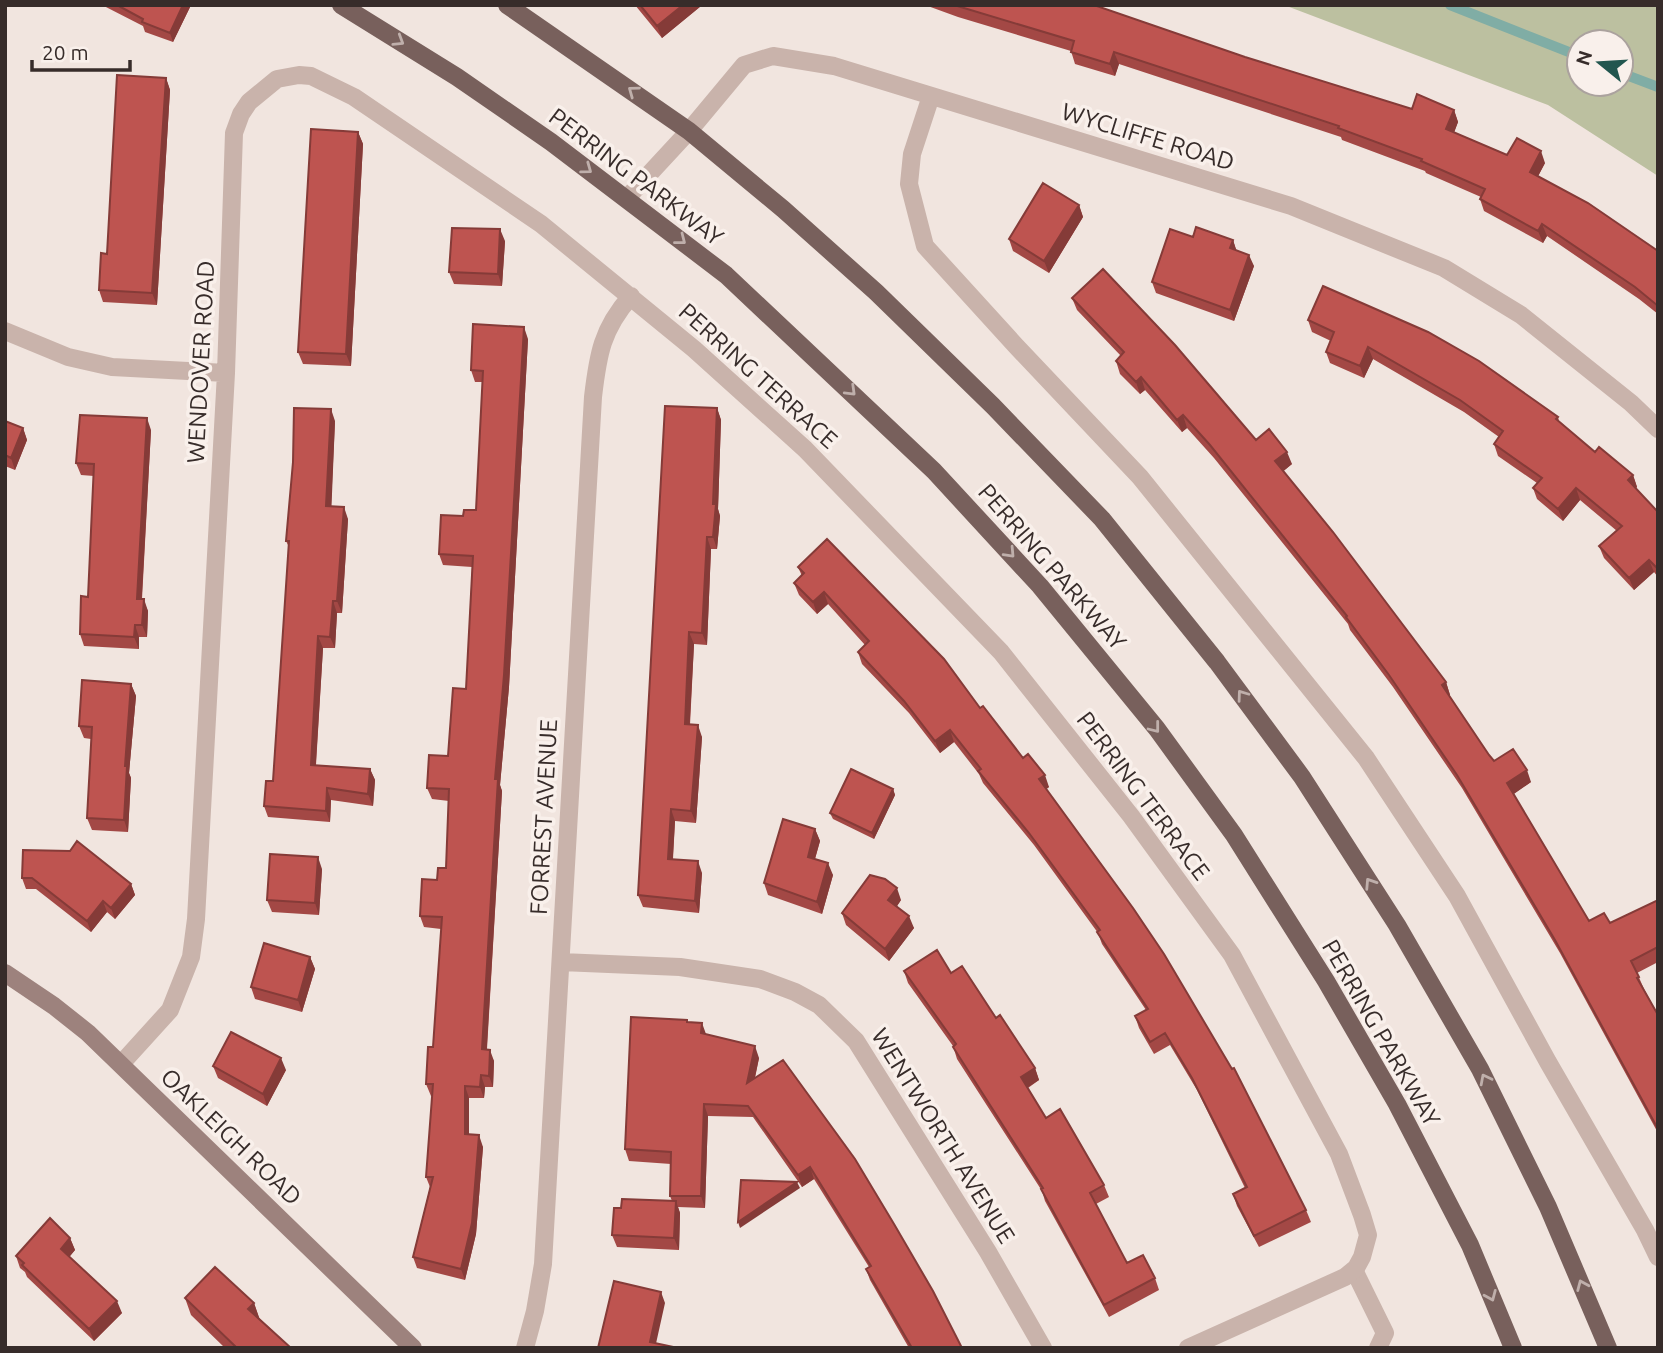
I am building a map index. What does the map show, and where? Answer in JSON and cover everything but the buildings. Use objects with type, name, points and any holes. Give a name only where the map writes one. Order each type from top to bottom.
[{"type":"main road","name":"PERRING PARKWAY","points":[[341,5],[457,78],[627,198],[726,275],[934,471],[1040,586],[1157,729],[1234,835],[1326,981],[1397,1104],[1470,1245],[1513,1348]]},
{"type":"main road","points":[[507,5],[599,66],[689,131],[783,209],[876,292],[993,406],[1102,519],[1217,662],[1302,777],[1397,925],[1473,1057],[1548,1207],[1608,1348]]},
{"type":"street","name":"WYCLIFFE ROAD","points":[[627,198],[689,131],[744,65],[773,56],[834,66],[1291,206],[1444,268],[1521,315],[1631,403],[1658,429]]},
{"type":"street","name":"WENDOVER ROAD","points":[[121,1064],[170,1010],[191,957],[196,919],[226,373],[234,133],[245,108],[266,86],[277,79],[299,75],[312,76],[354,97],[541,224],[631,296]]},
{"type":"street","points":[[931,96],[912,154],[909,184],[925,246],[1140,477],[1366,758],[1457,896],[1658,1257]]},
{"type":"street","name":"FORREST AVENUE","points":[[525,1348],[543,1264],[593,397],[605,335],[614,316],[631,296]]},
{"type":"street","name":"PERRING TERRACE","points":[[631,296],[804,449],[1001,652],[1130,816],[1232,955],[1339,1154],[1368,1234],[1362,1257],[1353,1270]]},
{"type":"street","points":[[5,331],[68,357],[112,367],[226,373]]},
{"type":"street","name":"WENTWORTH AVENUE","points":[[561,962],[680,967],[760,979],[819,1005],[856,1041],[988,1252],[1043,1348]]},
{"type":"street","name":"OAKLEIGH ROAD","points":[[5,973],[54,1006],[121,1064],[412,1348]]},
{"type":"street","points":[[1188,1348],[1345,1277],[1353,1270],[1385,1333],[1378,1348]]},
{"type":"green space","points":[[1284,5],[1658,5],[1658,176],[1548,105]]},
{"type":"waterway","points":[[1450,5],[1565,50]]},
{"type":"waterway","points":[[1635,78],[1658,87]]}]
